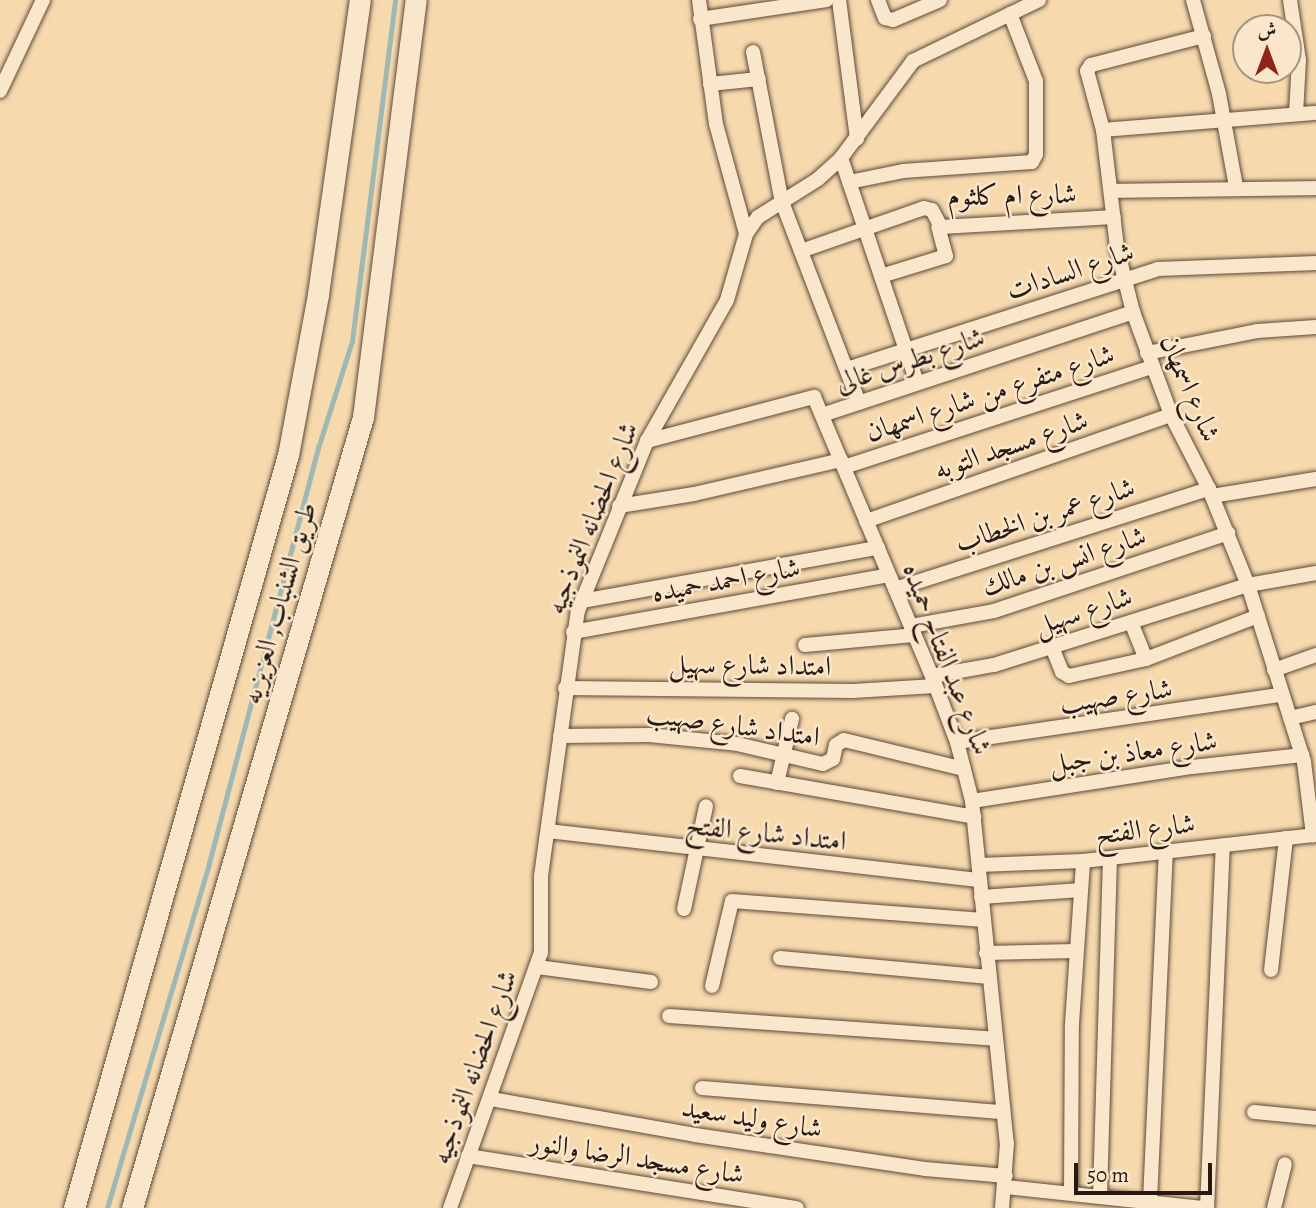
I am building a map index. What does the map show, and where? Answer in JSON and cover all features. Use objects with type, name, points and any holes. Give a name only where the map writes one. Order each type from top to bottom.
[{"type":"street","points":[[0,91],[43,0]]},
{"type":"street","name":"طريق الشنباب, العزيزيه","points":[[74,1208],[288,455],[310,348],[359,0]]},
{"type":"street","name":"طريق الشنباب, العزيزيه","points":[[132,1208],[363,417],[416,0]]},
{"type":"street","points":[[699,0],[710,84],[730,187],[746,234]]},
{"type":"street","points":[[700,19],[827,0]]},
{"type":"street","points":[[839,0],[858,139]]},
{"type":"street","points":[[878,0],[885,18],[893,20],[940,0]]},
{"type":"street","name":"شارع الحضانه النموذجيه","points":[[450,1208],[537,967],[548,831],[565,688],[573,632],[582,601],[647,441],[727,300],[746,234],[758,217],[841,158],[858,139],[913,61],[1011,8],[1039,0]]},
{"type":"street","points":[[1193,0],[1225,120],[1236,187]]},
{"type":"street","points":[[1290,0],[1299,60],[1296,114]]},
{"type":"street","points":[[849,182],[903,171],[1024,165],[1036,154],[1036,82],[1011,8]]},
{"type":"street","name":"شارع اسمهان","points":[[1204,36],[1088,67],[1103,130],[1124,280],[1133,312],[1171,415],[1210,492],[1248,585],[1281,695],[1307,760],[1315,835]]},
{"type":"street","points":[[753,52],[782,202],[859,403]]},
{"type":"street","points":[[710,84],[759,79]]},
{"type":"street","points":[[1103,130],[1316,113]]},
{"type":"street","points":[[841,158],[917,383]]},
{"type":"street","points":[[1112,191],[1236,187],[1316,188]]},
{"type":"street","name":"شارع ام كلثوم","points":[[801,251],[864,226],[924,208],[932,210],[938,227],[1114,217]]},
{"type":"street","points":[[881,276],[946,256],[938,227]]},
{"type":"street","name":"شارع السادات","points":[[847,369],[1124,280],[1175,267],[1316,263]]},
{"type":"street","name":"شارع بطرس غالى","points":[[822,415],[1133,312]]},
{"type":"street","name":"شارع متفرع من شارع اسمهان","points":[[619,506],[694,494],[842,463],[1149,360],[1257,331],[1316,327]]},
{"type":"street","points":[[647,441],[810,396],[822,415]]},
{"type":"street","name":"شارع عبد الفتاح حميده","points":[[822,415],[934,681],[957,742],[972,802],[1003,1112],[1006,1182],[1002,1208]]},
{"type":"street","name":"شارع مسجد التوبه","points":[[866,521],[1171,415]]},
{"type":"street","name":"شارع عمر بن الخطاب","points":[[892,582],[1210,492],[1316,479]]},
{"type":"street","name":"شارع انس بن مالك","points":[[805,645],[913,630],[994,611],[1228,533]]},
{"type":"street","points":[[582,601],[878,548]]},
{"type":"street","name":"شارع سهيل","points":[[934,681],[1248,585],[1316,572]]},
{"type":"street","name":"شارع احمد حميده","points":[[573,632],[892,582]]},
{"type":"street","points":[[1052,647],[1065,676],[1146,659],[1258,617]]},
{"type":"street","points":[[1131,622],[1146,659]]},
{"type":"street","points":[[1274,670],[1316,655]]},
{"type":"street","name":"امتداد شارع سهيل","points":[[565,688],[853,691],[934,681]]},
{"type":"street","name":"شارع صهيب","points":[[957,742],[1281,695]]},
{"type":"street","points":[[1290,718],[1316,712]]},
{"type":"street","points":[[777,783],[792,719]]},
{"type":"street","name":"امتداد شارع صهيب","points":[[560,736],[649,735],[737,744],[829,764],[836,745],[844,740],[964,769]]},
{"type":"street","name":"شارع معاذ بن جبل","points":[[972,802],[1192,767],[1307,760]]},
{"type":"street","points":[[740,776],[974,817]]},
{"type":"street","points":[[684,909],[706,806]]},
{"type":"street","name":"امتداد شارع الفتح","points":[[548,831],[696,850],[980,873]]},
{"type":"street","name":"شارع الفتح","points":[[980,873],[1315,835]]},
{"type":"street","points":[[1271,970],[1286,838]]},
{"type":"street","points":[[1205,1208],[1223,845]]},
{"type":"street","points":[[1150,1201],[1166,851]]},
{"type":"street","points":[[1091,1199],[1110,858]]},
{"type":"street","points":[[1071,1192],[1076,951],[1083,861]]},
{"type":"street","points":[[982,897],[1081,890]]},
{"type":"street","points":[[712,986],[732,901],[983,920]]},
{"type":"street","points":[[986,953],[1076,951]]},
{"type":"street","points":[[780,958],[989,977]]},
{"type":"street","points":[[537,967],[651,982]]},
{"type":"street","points":[[669,1016],[995,1039]]},
{"type":"street","points":[[702,1087],[1003,1112]]},
{"type":"street","name":"شارع وليد سعيد","points":[[491,1099],[709,1137],[1071,1192],[1091,1199],[1150,1201],[1205,1208]]},
{"type":"street","points":[[1254,1112],[1316,1118]]},
{"type":"street","name":"شارع مسجد الرضا والنور","points":[[468,1156],[797,1208]]},
{"type":"street","points":[[1275,1208],[1285,1164]]},
{"type":"waterway","points":[[107,1208],[208,867],[319,445],[352,341],[395,0]]}]
